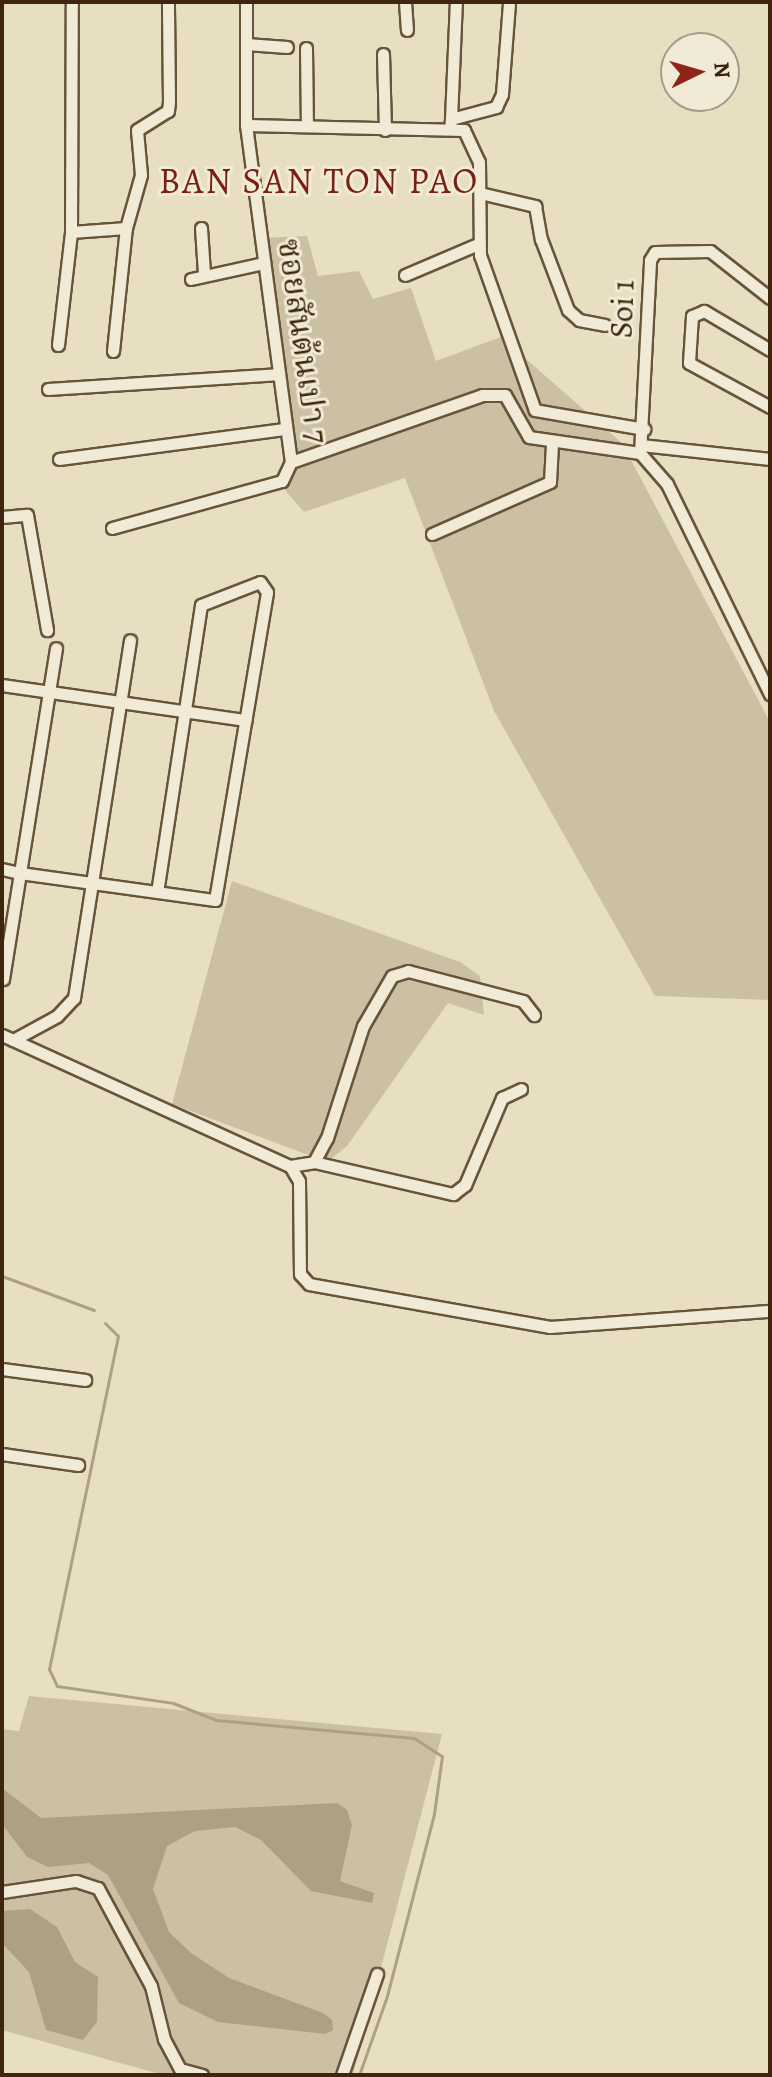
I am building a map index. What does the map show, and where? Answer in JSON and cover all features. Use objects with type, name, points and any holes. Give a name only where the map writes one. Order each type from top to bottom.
[{"type":"street","points":[[58,345],[71,232],[72,2]]},
{"type":"street","points":[[113,351],[126,228],[141,175],[137,130],[168,111],[168,2]]},
{"type":"street","name":"ซอยสันต้นเปา 7","points":[[246,2],[246,125],[284,429],[291,462],[482,395],[505,395],[529,437],[552,444],[770,459]]},
{"type":"street","points":[[405,2],[407,30]]},
{"type":"street","points":[[450,124],[456,2]]},
{"type":"street","points":[[246,125],[385,130],[450,124],[496,107],[502,94],[509,2]]},
{"type":"street","points":[[246,44],[287,47]]},
{"type":"street","points":[[306,48],[307,126]]},
{"type":"street","points":[[383,54],[385,130]]},
{"type":"street","points":[[450,124],[464,130],[476,148],[480,193],[478,244],[535,410],[644,429]]},
{"type":"street","points":[[480,193],[535,206],[541,239],[568,310],[579,320],[605,325]]},
{"type":"street","points":[[71,232],[126,228]]},
{"type":"street","points":[[201,228],[204,273]]},
{"type":"street","points":[[405,275],[478,244]]},
{"type":"street","name":"Soi 1","points":[[641,449],[650,260],[655,252],[710,251],[770,298]]},
{"type":"street","points":[[191,279],[204,273],[264,263]]},
{"type":"street","points":[[770,350],[704,311],[692,316],[689,363],[770,407]]},
{"type":"street","points":[[48,389],[277,374]]},
{"type":"street","points":[[59,459],[284,429]]},
{"type":"street","points":[[432,534],[550,482],[552,444]]},
{"type":"street","points":[[641,449],[667,484],[770,694]]},
{"type":"street","points":[[112,528],[282,481],[291,462]]},
{"type":"street","points":[[2,517],[27,515],[47,630]]},
{"type":"street","points":[[2,869],[20,873],[92,883],[157,892],[215,900],[267,592],[260,582],[201,605],[157,892]]},
{"type":"street","points":[[8,1037],[57,1016],[74,998],[130,640]]},
{"type":"street","points":[[3,979],[56,648]]},
{"type":"street","points":[[2,685],[245,720]]},
{"type":"street","points":[[314,1162],[327,1138],[363,1026],[392,976],[408,971],[523,1001],[534,1015]]},
{"type":"street","points":[[8,1037],[290,1166],[314,1162],[453,1194],[465,1185],[502,1098],[521,1089]]},
{"type":"street","points":[[290,1166],[299,1181],[300,1274],[309,1284],[550,1327],[770,1311]]},
{"type":"street","points":[[2,1369],[85,1380]]},
{"type":"street","points":[[2,1454],[78,1465]]},
{"type":"street","points":[[2,1892],[76,1881],[98,1888],[151,1986],[164,2039],[180,2069],[202,2075]]},
{"type":"street","points":[[342,2075],[377,1974]]},
{"type":"shaded area","points":[[307,236],[318,276],[359,271],[373,299],[411,288],[436,361],[501,337],[622,443],[770,722],[770,1000],[655,996],[494,711],[405,478],[304,512],[285,490],[291,462],[261,238]]},
{"type":"shaded area","points":[[232,881],[460,962],[480,976],[484,1015],[448,1003],[347,1146],[327,1162],[172,1104]]},
{"type":"shaded area","points":[[29,1696],[442,1734],[353,2075],[163,2075],[2,2030],[2,1729],[19,1731]]},
{"type":"shaded area","points":[[2,1788],[41,1818],[337,1803],[347,1810],[352,1825],[340,1881],[374,1893],[372,1903],[311,1891],[261,1840],[235,1827],[195,1831],[167,1846],[153,1889],[169,1932],[191,1953],[229,1978],[323,2013],[332,2020],[333,2030],[325,2034],[218,2022],[179,2003],[108,1875],[89,1863],[48,1867],[27,1857],[2,1824]]},
{"type":"shaded area","points":[[30,1909],[57,1927],[75,1962],[98,1977],[97,2022],[83,2040],[46,2030],[29,1972],[2,1943],[2,1911]]},
{"type":"waterway","points":[[2,1276],[94,1310]]},
{"type":"waterway","points":[[105,1323],[118,1336],[49,1669],[57,1686],[173,1703],[216,1720],[414,1738],[442,1756],[434,1814],[387,1996],[359,2075]]},
{"type":"district","name":"BAN SAN TON PAO","points":[[319,181]]}]
